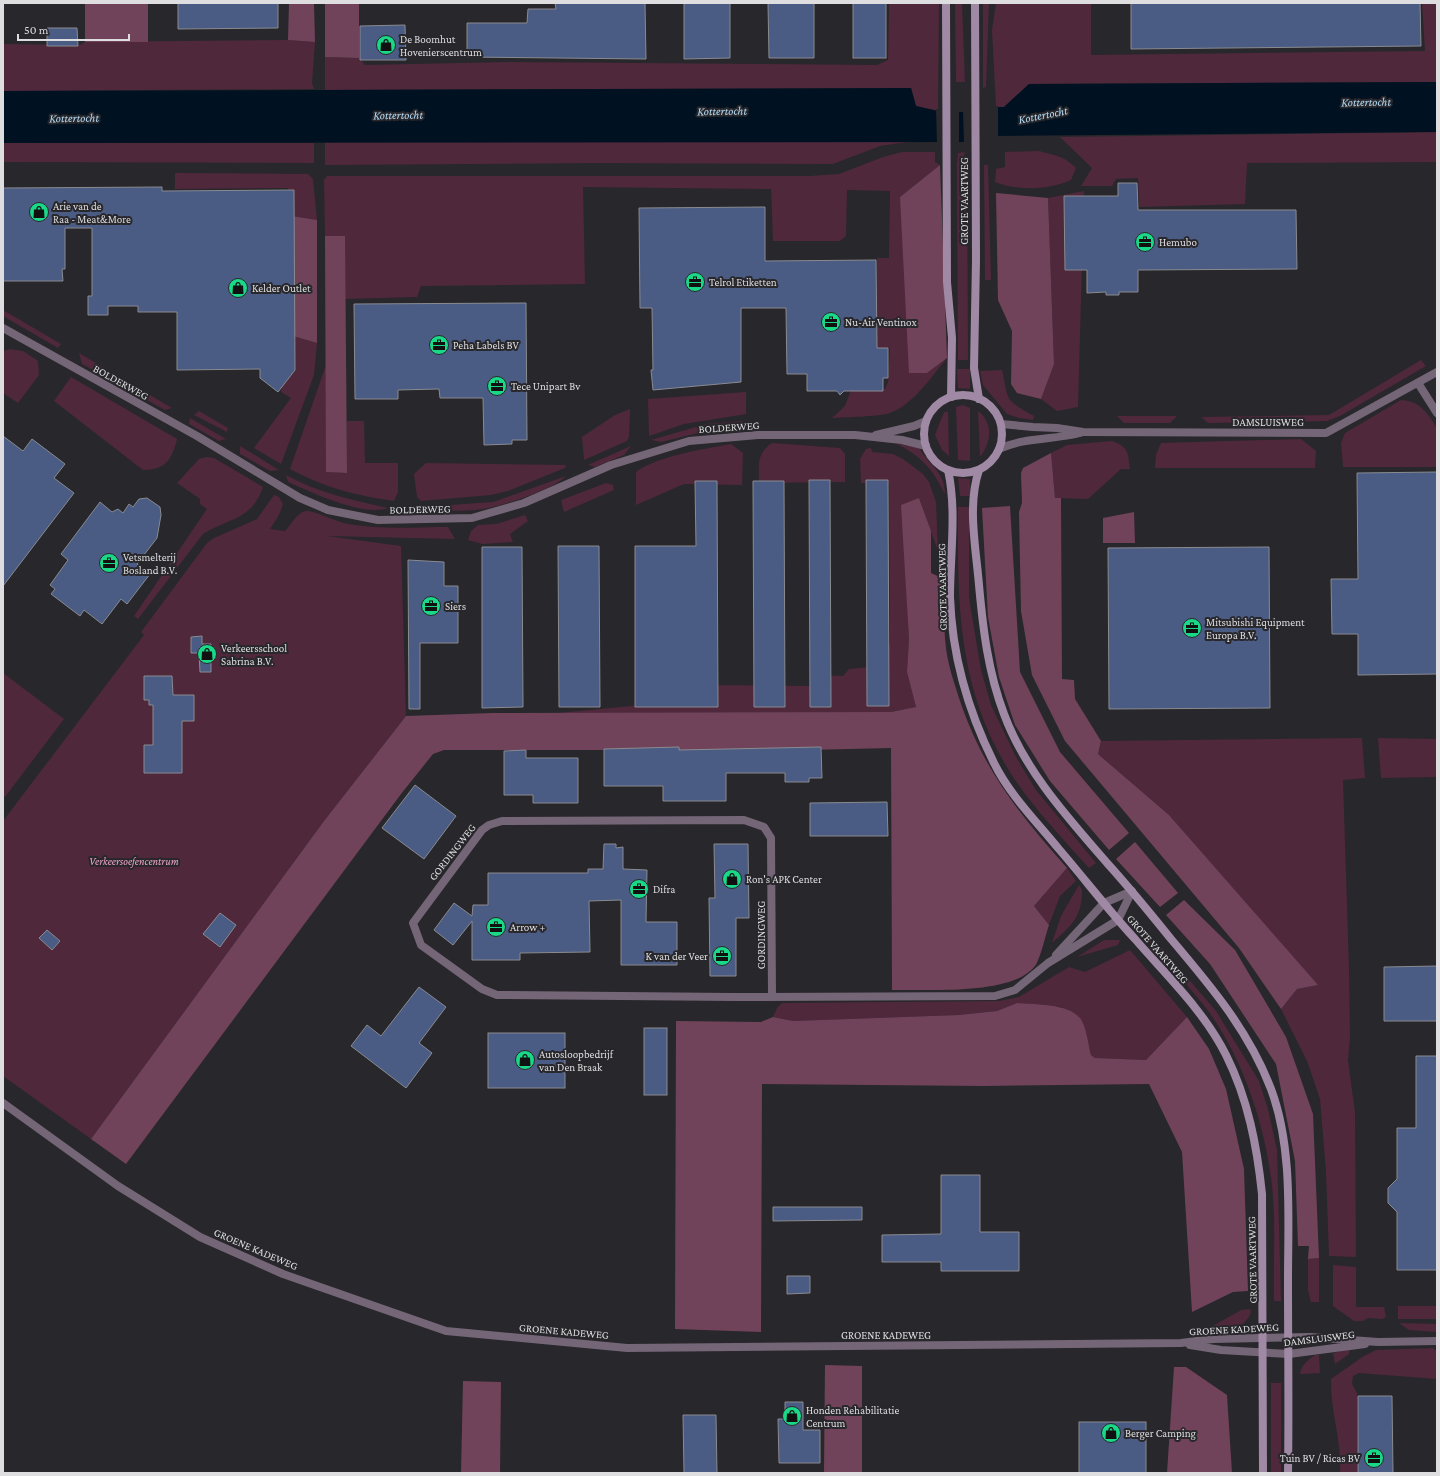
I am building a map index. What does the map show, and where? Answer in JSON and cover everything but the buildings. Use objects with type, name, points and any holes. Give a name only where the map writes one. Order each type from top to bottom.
[{"type":"main road","name":"GROTE VAARTWEG","points":[[946,3],[948,88],[947,282],[952,361],[951,397]]},
{"type":"main road","name":"GROTE VAARTWEG","points":[[975,3],[976,90],[974,163],[976,260],[974,368],[979,399]]},
{"type":"main road","points":[[960,395],[979,399],[989,405],[1001,424],[1002,437],[999,449],[991,462],[979,470],[969,473],[958,473],[948,470],[934,460],[926,446],[924,429],[926,421],[936,407],[951,397],[960,395]]},
{"type":"main road","name":"GROTE VAARTWEG","points":[[948,470],[952,502],[950,599],[955,648],[960,675],[979,732],[995,765],[1018,798],[1118,920],[1199,1012],[1226,1055],[1248,1110],[1258,1155],[1262,1194],[1263,1473]]},
{"type":"main road","name":"GROTE VAARTWEG","points":[[979,470],[975,484],[974,502],[975,540],[982,626],[988,664],[1004,716],[1026,760],[1047,790],[1082,835],[1132,891],[1220,996],[1250,1042],[1272,1091],[1286,1151],[1289,1354],[1288,1473]]},
{"type":"street","name":"BOLDERWEG","points":[[3,328],[228,454],[300,498],[328,510],[378,520],[472,518],[524,503],[611,465],[689,441],[758,435],[871,436],[926,446]]},
{"type":"street","name":"DAMSLUISWEG","points":[[1001,424],[1057,428],[1083,432],[1326,433],[1437,372]]},
{"type":"street","points":[[1418,382],[1437,413]]},
{"type":"street","name":"BOLDERWEG","points":[[871,436],[914,426],[926,421]]},
{"type":"street","name":"DAMSLUISWEG","points":[[999,449],[1011,443],[1061,438],[1083,432]]},
{"type":"street","name":"GORDINGWEG","points":[[772,997],[771,838],[764,827],[744,820],[502,821],[489,825],[482,830],[413,922],[421,945],[482,989],[497,995],[772,997],[995,996],[1015,990],[1048,964],[1118,920]]},
{"type":"street","points":[[1118,920],[1132,891]]},
{"type":"street","name":"GORDINGWEG","points":[[1048,964],[1104,903],[1132,891]]},
{"type":"street","name":"GROENE KADEWEG","points":[[3,1103],[118,1186],[200,1237],[283,1274],[446,1331],[627,1348],[1181,1343],[1213,1339],[1288,1337]]},
{"type":"street","name":"DAMSLUISWEG","points":[[1288,1337],[1331,1337],[1378,1342]]},
{"type":"street","name":"DAMSLUISWEG","points":[[1262,1353],[1289,1354],[1378,1342],[1437,1341]]},
{"type":"street","name":"GROENE KADEWEG","points":[[1181,1343],[1221,1350],[1262,1353]]},
{"type":"green space","points":[[889,3],[939,3],[938,111],[916,106],[911,88],[325,90],[325,57],[359,58],[365,65],[508,62],[877,65],[888,60]]},
{"type":"green space","points":[[955,3],[962,3],[965,82],[956,82]]},
{"type":"green space","points":[[983,3],[989,3],[986,87],[983,88]]},
{"type":"green space","points":[[996,3],[1091,3],[1091,55],[1425,51],[1422,3],[1437,3],[1437,82],[1029,84],[1004,107],[996,107],[992,30]]},
{"type":"green space","points":[[288,40],[315,42],[312,83],[314,89],[3,91],[3,44],[80,45],[85,42]]},
{"type":"green space","points":[[1437,132],[1437,162],[1247,163],[1245,204],[1139,207],[1138,178],[1116,179],[1112,186],[1081,186],[1092,168],[1060,137]]},
{"type":"green space","points":[[914,141],[880,146],[833,164],[598,163],[325,165],[325,142]]},
{"type":"green space","points":[[3,143],[314,143],[314,163],[3,162]]},
{"type":"green space","points":[[1039,151],[1059,156],[1076,168],[1071,180],[1053,186],[1033,188],[1013,187],[995,182],[996,169],[1005,167],[1005,152]]},
{"type":"green space","points":[[902,152],[935,152],[935,162],[940,165],[900,197],[927,373],[947,358],[914,397],[899,409],[885,414],[862,417],[832,418],[845,406],[851,390],[885,389],[888,382],[890,348],[877,348],[877,258],[889,258],[890,191],[847,190],[846,236],[840,241],[773,241],[771,189],[583,187],[585,284],[421,286],[417,297],[345,299],[345,236],[325,236],[324,180],[327,176],[810,176],[839,174],[883,157]]},
{"type":"green space","points":[[965,152],[962,162],[967,163],[968,360],[958,360],[957,165],[958,153]]},
{"type":"green space","points":[[984,165],[988,165],[991,280],[985,280]]},
{"type":"green space","points":[[175,173],[308,174],[313,179],[317,220],[292,216],[288,188],[175,189]]},
{"type":"green space","points":[[1084,191],[1078,407],[1057,411],[1041,399],[1054,363],[1048,198]]},
{"type":"green space","points":[[3,310],[61,344],[58,348],[3,316]]},
{"type":"green space","points":[[293,336],[317,343],[314,375],[281,464],[254,448],[291,398],[281,392]]},
{"type":"green space","points":[[10,349],[23,351],[38,361],[39,375],[18,403],[3,393],[3,351]]},
{"type":"green space","points":[[79,353],[172,408],[165,410],[82,364]]},
{"type":"green space","points":[[1421,360],[1426,366],[1340,416],[1327,421],[1208,423],[1201,417],[1329,415]]},
{"type":"green space","points":[[326,365],[326,472],[347,473],[347,421],[364,421],[365,463],[398,463],[398,492],[394,501],[340,490],[303,476],[290,469]]},
{"type":"green space","points":[[957,369],[970,369],[970,389],[958,388]]},
{"type":"green space","points":[[1002,370],[1009,399],[1017,406],[1034,416],[1033,420],[1007,414],[983,385],[980,371]]},
{"type":"green space","points":[[71,377],[177,439],[173,452],[167,462],[157,468],[143,470],[54,401]]},
{"type":"green space","points":[[746,392],[746,414],[684,424],[649,436],[648,399]]},
{"type":"green space","points":[[1401,400],[1413,402],[1423,409],[1431,418],[1437,429],[1437,467],[1343,467],[1341,443],[1345,433]]},
{"type":"green space","points":[[963,405],[970,408],[970,461],[958,460],[956,407]]},
{"type":"green space","points":[[630,409],[629,437],[627,441],[584,460],[582,437],[615,415]]},
{"type":"green space","points":[[199,411],[228,428],[227,432],[194,415]]},
{"type":"green space","points":[[978,411],[987,421],[989,427],[987,446],[980,457]]},
{"type":"green space","points":[[944,412],[948,412],[949,456],[942,450],[935,435]]},
{"type":"green space","points":[[1117,416],[1177,416],[1170,423],[1124,423]]},
{"type":"green space","points":[[190,418],[226,439],[219,441],[189,424]]},
{"type":"green space","points":[[744,421],[736,428],[698,433],[661,442],[651,440],[706,424]]},
{"type":"green space","points":[[1301,439],[1316,451],[1315,468],[1155,468],[1156,455],[1161,443]]},
{"type":"green space","points":[[1112,441],[1118,443],[1127,451],[1130,469],[1121,469],[1088,499],[1055,498],[1051,453],[1067,445]]},
{"type":"green space","points":[[772,443],[840,448],[845,454],[845,482],[759,483],[759,465],[761,456],[763,451]]},
{"type":"green space","points":[[895,443],[919,448],[940,475],[945,494],[925,464],[912,453]]},
{"type":"green space","points":[[731,444],[743,453],[742,485],[684,484],[636,505],[636,472],[645,466],[668,457]]},
{"type":"green space","points":[[240,446],[279,470],[270,471],[240,454]]},
{"type":"green space","points":[[631,446],[624,455],[595,467],[588,465]]},
{"type":"green space","points":[[871,448],[872,452],[893,454],[903,459],[923,474],[929,482],[936,502],[938,551],[919,498],[905,554],[909,639],[907,672],[916,707],[891,712],[558,713],[631,706],[675,704],[696,685],[812,686],[811,675],[843,676],[849,669],[871,667],[890,644],[889,484],[861,483],[860,459],[866,449]]},
{"type":"green space","points":[[207,457],[214,458],[263,487],[253,506],[246,512],[239,517],[203,534],[138,619],[134,616],[207,509],[200,504],[200,499],[177,483],[199,459]]},
{"type":"green space","points":[[426,463],[566,465],[565,468],[508,491],[491,495],[421,501],[417,497],[414,474]]},
{"type":"green space","points":[[286,475],[323,491],[388,508],[378,510],[352,507],[288,482]]},
{"type":"green space","points":[[566,476],[550,487],[539,492],[491,507],[477,510],[456,511],[430,510],[422,507],[493,502]]},
{"type":"green space","points":[[958,478],[970,479],[970,496],[960,496]]},
{"type":"green space","points":[[606,483],[613,485],[614,490],[564,512],[561,500]]},
{"type":"green space","name":"Verkeersoefencentrum","points":[[274,495],[279,497],[283,504],[279,515],[270,529],[285,531],[301,513],[307,511],[343,523],[361,526],[398,528],[448,527],[455,539],[327,536],[401,546],[406,716],[324,821],[91,1139],[3,1076],[3,821],[144,635],[141,632],[207,543],[214,538],[257,519]]},
{"type":"green space","points":[[958,507],[969,507],[969,598],[981,670],[991,705],[1016,757],[1036,790],[1096,863],[1089,868],[1048,823],[1025,794],[1003,760],[986,726],[974,692],[966,656],[961,621]]},
{"type":"green space","points":[[525,515],[528,521],[510,534],[513,542],[483,544],[468,540],[471,531],[478,525],[496,524]]},
{"type":"green space","points":[[3,673],[64,719],[5,797],[3,795]]},
{"type":"green space","points":[[1362,738],[1365,778],[1343,780],[1349,968],[1350,1037],[1348,1060],[1355,1113],[1356,1257],[1329,1256],[1326,1171],[1320,1099],[1307,1061],[1281,1009],[1297,989],[1317,985],[1169,815],[1098,754],[1101,741]]},
{"type":"green space","points":[[1378,738],[1437,739],[1437,777],[1381,778]]},
{"type":"green space","points":[[1067,868],[1076,881],[1060,896],[1049,925],[1034,906]]},
{"type":"green space","points":[[1079,885],[1082,890],[1082,899],[1078,914],[1065,931],[1052,943],[1061,916]]},
{"type":"green space","points":[[1148,932],[1216,1011],[1259,1081],[1268,1109],[1277,1150],[1281,1301],[1274,1301],[1273,1199],[1269,1163],[1251,1095],[1233,1051],[1209,1012],[1144,936]]},
{"type":"green space","points":[[1104,940],[1120,940],[1118,945],[1077,957]]},
{"type":"green space","points":[[1130,950],[1187,1017],[1146,1060],[1095,1058],[1091,1055],[1082,1022],[1061,1007],[1017,1003],[997,1011],[959,1015],[793,1021],[773,1017],[777,1008],[782,1003],[999,1001],[1019,997],[1069,967],[1085,972]]},
{"type":"green space","points":[[1319,1258],[1319,1302],[1311,1302],[1308,1290],[1308,1259]]},
{"type":"green space","points":[[1333,1265],[1356,1267],[1356,1307],[1384,1307],[1386,1317],[1382,1319],[1368,1318],[1363,1321],[1354,1321],[1333,1306]]},
{"type":"green space","points":[[1398,1306],[1437,1306],[1437,1319],[1398,1319]]},
{"type":"green space","points":[[1250,1309],[1251,1312],[1248,1319],[1243,1324],[1230,1330],[1199,1334],[1241,1310]]},
{"type":"green space","points":[[1399,1323],[1437,1324],[1437,1332],[1409,1330]]},
{"type":"green space","points":[[1433,1348],[1437,1351],[1437,1379],[1359,1373],[1353,1376],[1352,1384],[1357,1393],[1357,1473],[1340,1473],[1339,1449],[1332,1402],[1331,1379],[1364,1356],[1376,1350]]},
{"type":"green space","points":[[1350,1349],[1349,1354],[1335,1364],[1333,1353]]},
{"type":"green space","points":[[1315,1355],[1319,1355],[1320,1373],[1300,1374],[1303,1365]]},
{"type":"green space","points":[[1271,1383],[1281,1383],[1281,1473],[1271,1473]]},
{"type":"shaded area","points":[[85,3],[148,3],[148,42],[85,42]]},
{"type":"shaded area","points":[[289,3],[314,3],[315,42],[288,40]]},
{"type":"shaded area","points":[[325,3],[359,3],[359,58],[325,57]]},
{"type":"shaded area","points":[[940,165],[947,358],[927,373],[909,373],[900,197]]},
{"type":"shaded area","points":[[996,193],[1048,198],[1054,364],[1041,399],[1017,393],[1011,384],[1012,331],[998,300]]},
{"type":"shaded area","points":[[292,216],[317,220],[317,343],[293,336]]},
{"type":"shaded area","points":[[325,236],[345,236],[347,473],[326,472]]},
{"type":"shaded area","points":[[1051,453],[1055,498],[1061,498],[1062,679],[1074,680],[1075,699],[1101,741],[1098,754],[1169,815],[1318,985],[1297,989],[1281,1009],[1239,948],[1065,741],[1032,675],[1021,611],[1019,512],[1022,503],[1021,473],[1023,468]]},
{"type":"shaded area","points":[[919,498],[931,531],[931,573],[944,579],[945,640],[947,654],[953,680],[968,723],[991,768],[1004,789],[1033,828],[1067,868],[1034,906],[1049,925],[1037,963],[1024,976],[989,987],[947,990],[892,990],[891,748],[807,750],[444,750],[433,754],[401,794],[126,1164],[91,1139],[324,821],[406,716],[492,713],[891,712],[916,707],[907,672],[909,639],[901,505]]},
{"type":"shaded area","points":[[1010,506],[1020,672],[1060,752],[1129,833],[1109,850],[1050,781],[1015,725],[999,677],[988,617],[982,508]]},
{"type":"shaded area","points":[[1134,512],[1135,543],[1103,543],[1103,518]]},
{"type":"shaded area","points":[[1135,842],[1178,893],[1160,907],[1116,859]]},
{"type":"shaded area","points":[[1184,900],[1235,950],[1286,1037],[1313,1114],[1319,1258],[1308,1259],[1309,1246],[1298,1246],[1295,1161],[1276,1064],[1210,964],[1166,915]]},
{"type":"shaded area","points":[[1017,1003],[1053,1006],[1070,1011],[1077,1015],[1084,1025],[1091,1055],[1095,1058],[1146,1060],[1187,1017],[1209,1049],[1226,1089],[1244,1169],[1248,1291],[1233,1292],[1192,1312],[1182,1152],[1149,1084],[984,1086],[762,1084],[761,1332],[675,1329],[676,1021],[761,1022],[773,1017],[793,1021],[959,1015],[997,1011]]},
{"type":"shaded area","points":[[825,1365],[862,1366],[862,1473],[824,1473]]},
{"type":"shaded area","points":[[1174,1367],[1186,1367],[1227,1395],[1232,1473],[1167,1473]]},
{"type":"shaded area","points":[[463,1381],[501,1382],[500,1473],[461,1473]]},
{"type":"water","name":"Kottertocht","points":[[1437,82],[1437,132],[997,136],[986,142],[3,143],[3,91],[911,88],[916,106],[938,111],[986,113],[996,107],[1004,107],[1029,84]]},
{"type":"pier","points":[[998,106],[998,138],[986,144],[964,143],[963,110],[985,111]]},
{"type":"pier","points":[[936,109],[959,110],[959,143],[937,143]]},
{"type":"place","name":"De Boomhut Hovenierscentrum","points":[[386,45]]},
{"type":"place","name":"Arie van de Raa - Meat&More","points":[[39,212]]},
{"type":"place","name":"Hemubo","points":[[1145,242]]},
{"type":"place","name":"Telrol Etiketten","points":[[695,282]]},
{"type":"place","name":"Kelder Outlet","points":[[238,288]]},
{"type":"place","name":"Nu-Air Ventinox","points":[[831,322]]},
{"type":"place","name":"Peha Labels BV","points":[[439,345]]},
{"type":"place","name":"Tece Unipart Bv","points":[[497,386]]},
{"type":"place","name":"Vetsmelterij Bosland B.V.","points":[[109,563]]},
{"type":"place","name":"Siers","points":[[431,606]]},
{"type":"place","name":"Mitsubishi Equipment Europa B.V.","points":[[1192,628]]},
{"type":"place","name":"Verkeersschool Sabrina B.V.","points":[[207,654]]},
{"type":"place","name":"Ron's APK Center","points":[[732,879]]},
{"type":"place","name":"Difra","points":[[639,889]]},
{"type":"place","name":"Arrow +","points":[[496,927]]},
{"type":"place","name":"K van der Veer","points":[[722,956]]},
{"type":"place","name":"Autosloopbedrijf van Den Braak","points":[[525,1060]]},
{"type":"place","name":"Honden Rehabilitatie Centrum","points":[[792,1416]]},
{"type":"place","name":"Berger Camping","points":[[1111,1433]]},
{"type":"place","name":"Tuin BV / Ricas BV","points":[[1374,1458]]}]
